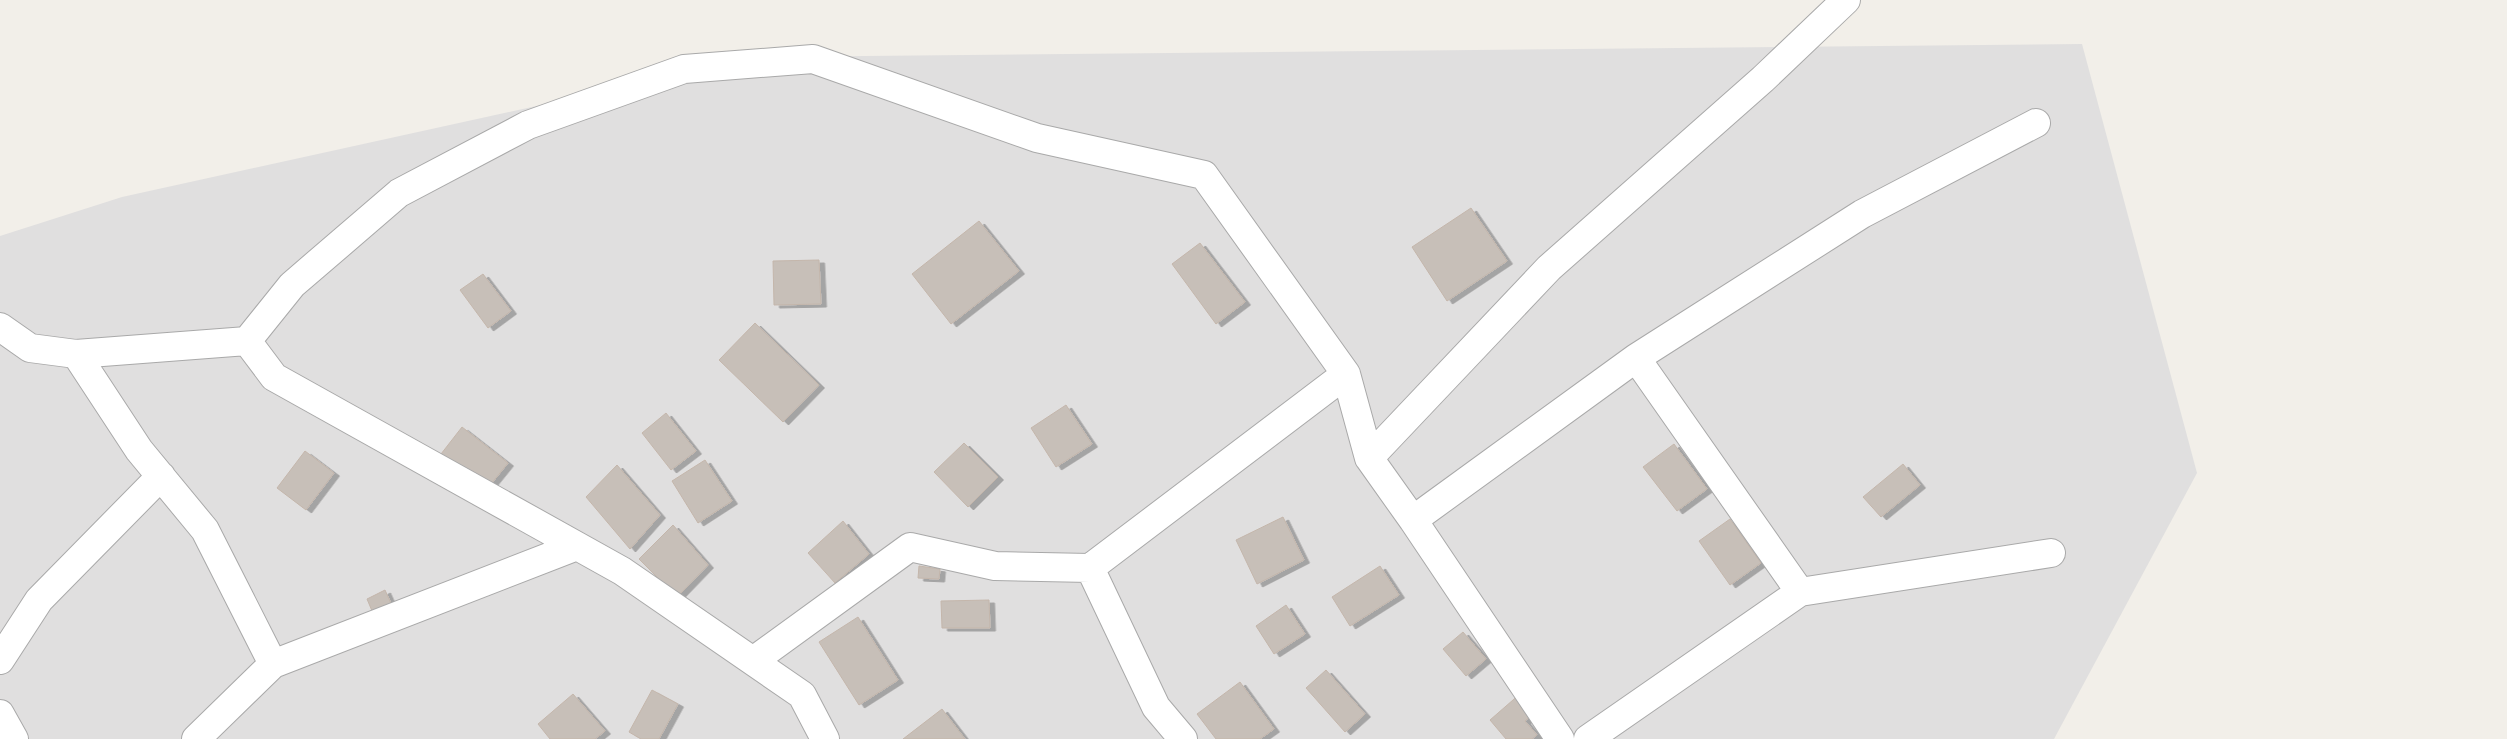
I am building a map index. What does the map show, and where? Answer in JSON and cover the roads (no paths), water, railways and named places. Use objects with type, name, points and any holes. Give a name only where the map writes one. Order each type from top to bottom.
[{"type":"street","points":[[1369,458],[1549,268],[1763,79],[1846,0]]},
{"type":"street","points":[[0,327],[30,348],[76,354],[247,341],[292,284],[399,193],[528,125],[684,69],[813,59],[1037,138],[1204,175],[1346,374],[1369,458],[1413,520],[1560,739]]},
{"type":"street","points":[[1413,520],[1636,358],[1862,214],[2036,123]]},
{"type":"street","points":[[247,341],[274,377],[622,571],[802,695],[825,739]]},
{"type":"street","points":[[76,354],[139,450],[205,530],[273,664]]},
{"type":"street","points":[[1636,358],[1800,592]]},
{"type":"street","points":[[753,662],[910,547],[995,566],[1090,568],[1346,374]]},
{"type":"street","points":[[0,660],[39,600],[161,476]]},
{"type":"street","points":[[196,739],[273,664],[577,546]]},
{"type":"street","points":[[1588,739],[1800,592],[2051,553]]},
{"type":"street","points":[[1090,568],[1156,707],[1183,739]]},
{"type":"street","points":[[0,714],[14,739]]}]
